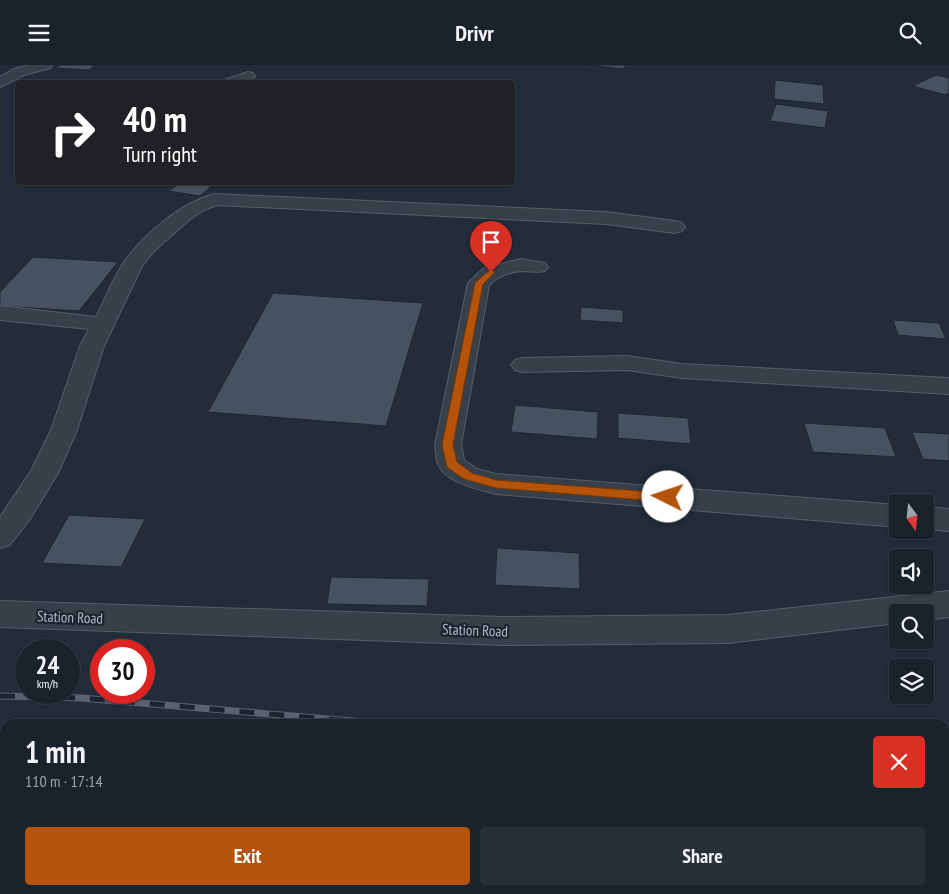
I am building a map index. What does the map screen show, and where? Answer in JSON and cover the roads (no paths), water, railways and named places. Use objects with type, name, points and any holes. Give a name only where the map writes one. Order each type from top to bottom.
[{"type":"street","points":[[0,83],[20,72],[51,67]]},
{"type":"street","points":[[236,80],[248,75]]},
{"type":"street","points":[[0,537],[20,512],[44,473],[64,430],[92,346],[133,264],[147,247],[182,217],[222,191],[606,218],[675,227]]},
{"type":"street","points":[[538,267],[521,265],[491,272],[479,283],[448,445],[451,464],[468,476],[496,484],[889,515]]},
{"type":"street","points":[[0,313],[103,324]]},
{"type":"street","points":[[523,365],[627,363],[682,371],[949,386]]},
{"type":"street","points":[[934,519],[949,520]]},
{"type":"street","name":"Station Road","points":[[0,614],[502,631],[708,629],[757,626],[949,604]]},
{"type":"railway","points":[[0,696],[81,698],[329,719]]}]
